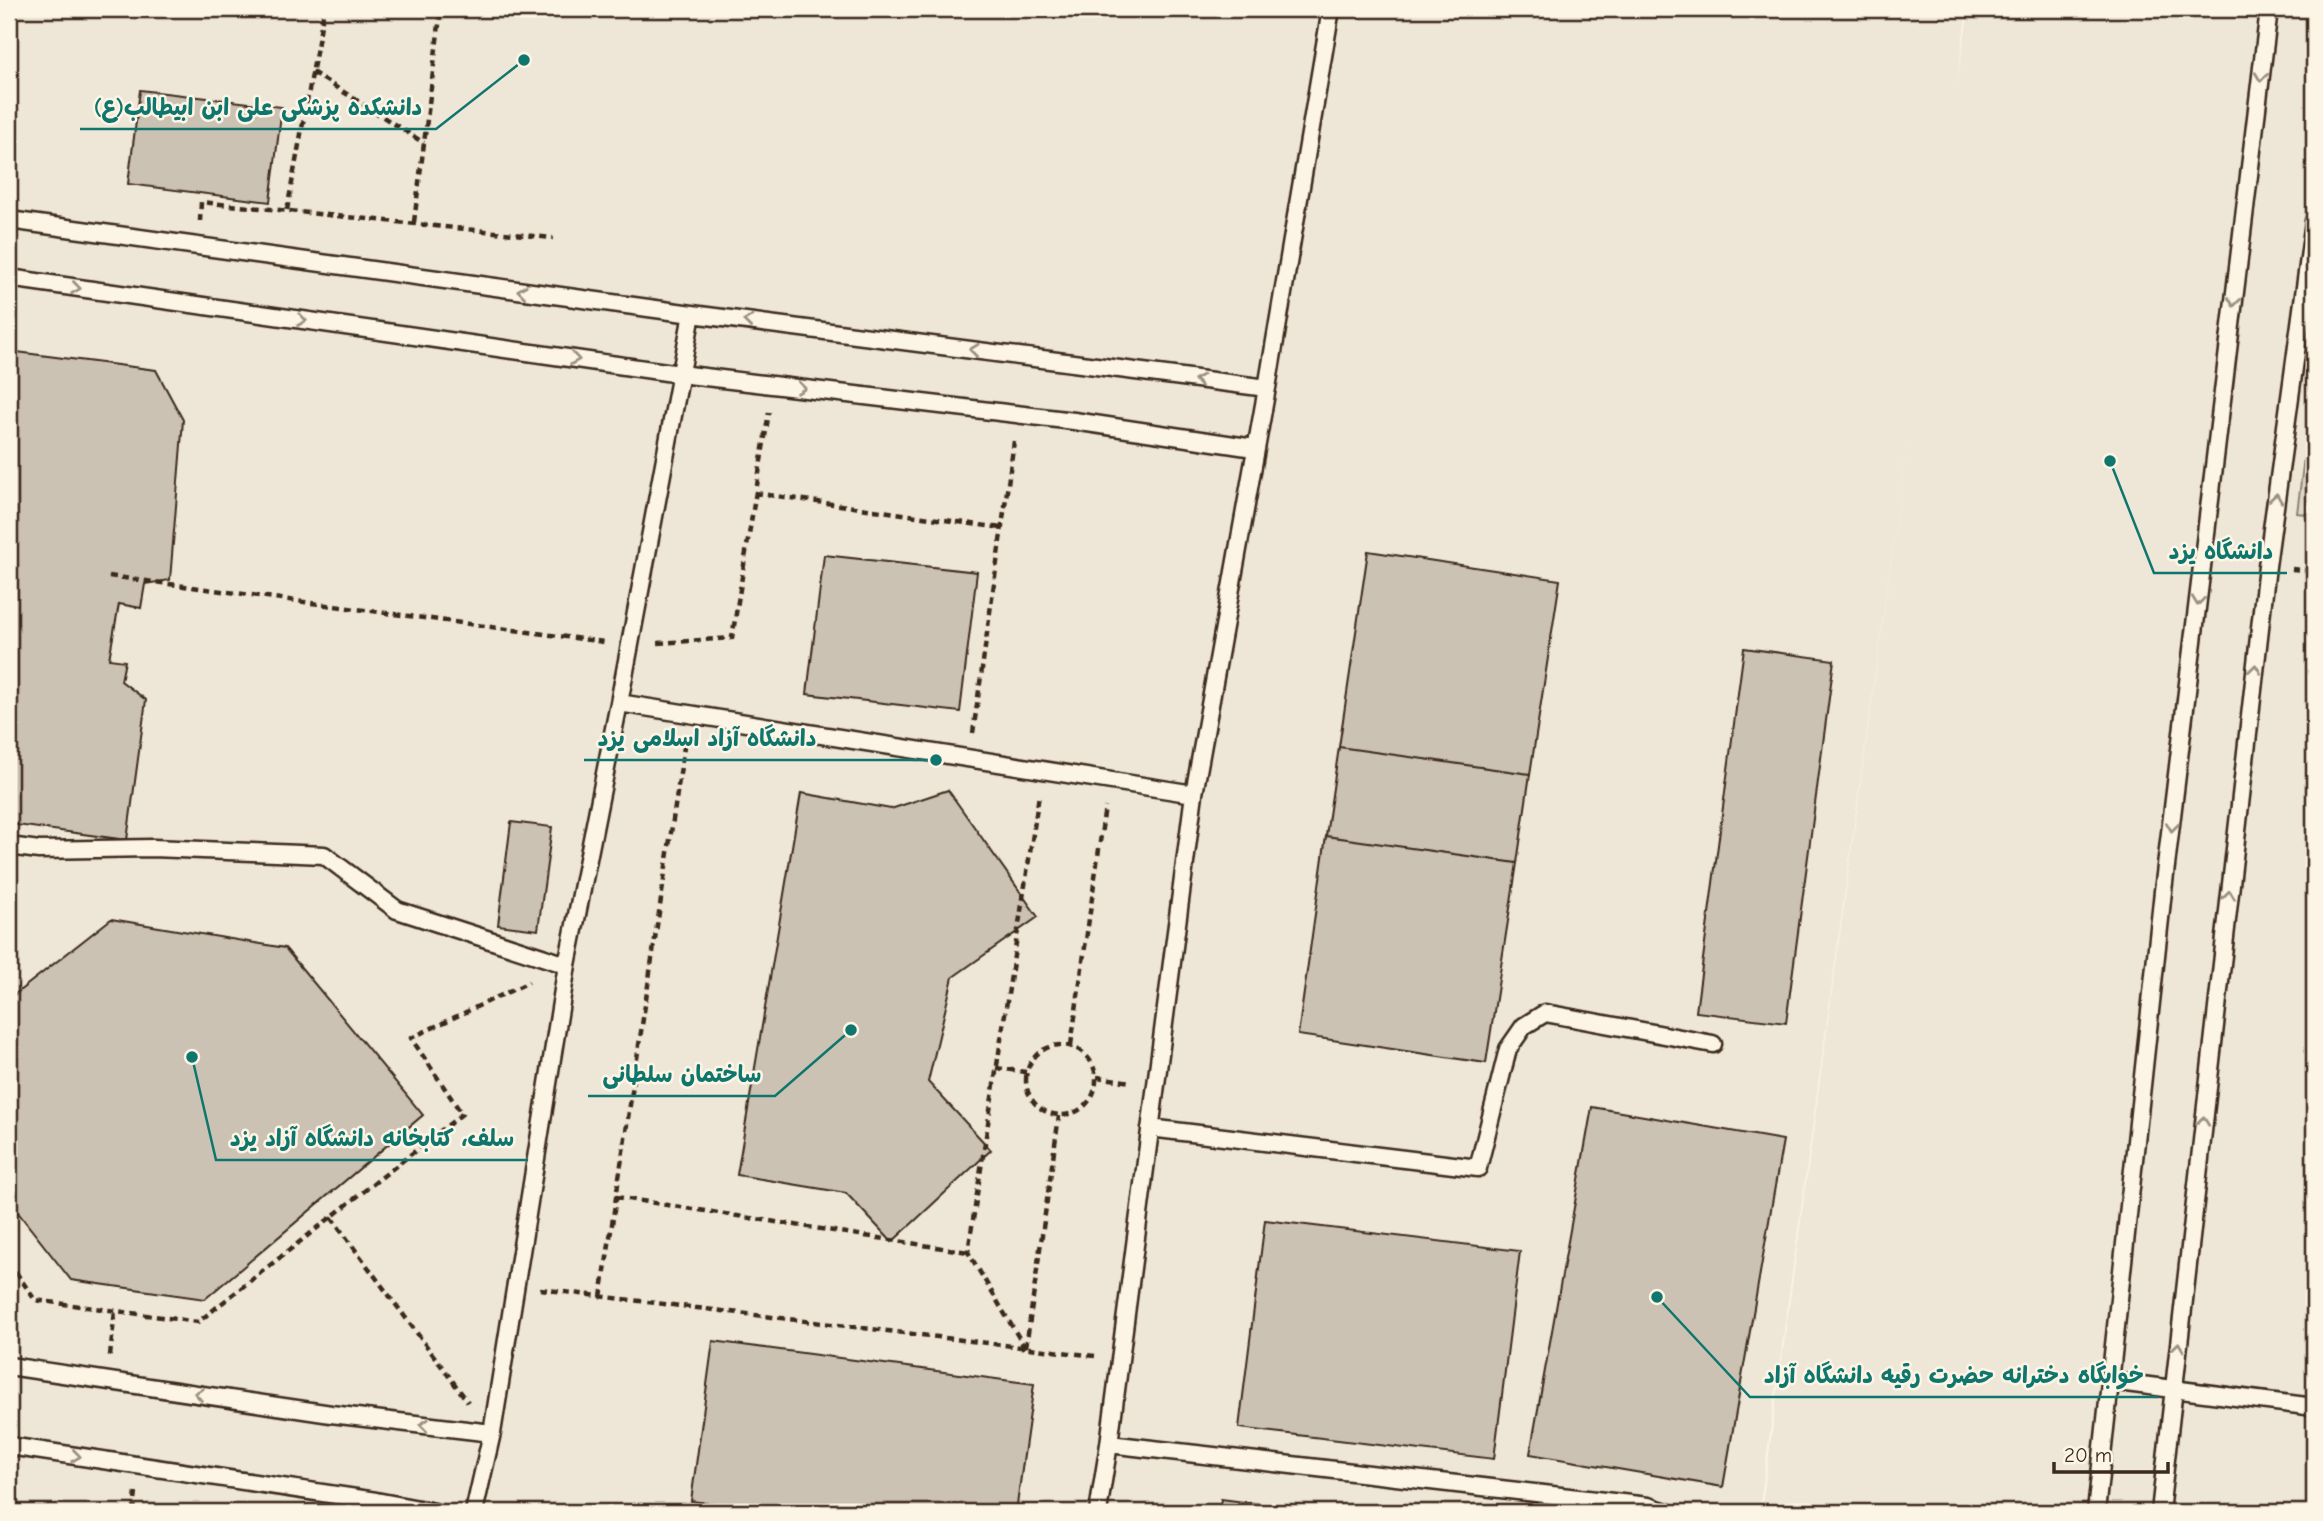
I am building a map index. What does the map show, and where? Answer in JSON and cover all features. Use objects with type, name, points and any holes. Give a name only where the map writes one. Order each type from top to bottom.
[{"type":"lane","points":[[1098,1512],[1194,794],[1254,448],[1267,388],[1331,9]]},
{"type":"lane","points":[[2096,1512],[2163,891],[2269,9]]},
{"type":"lane","points":[[9,220],[692,314],[1267,388]]},
{"type":"lane","points":[[2160,1512],[2267,566],[2314,222]]},
{"type":"lane","points":[[9,278],[680,374],[1017,414],[1254,448]]},
{"type":"lane","points":[[474,1512],[492,1433],[567,965],[692,314]]},
{"type":"lane","points":[[619,703],[1194,794]]},
{"type":"lane","points":[[9,846],[39,850],[153,848],[324,855],[397,910],[567,965]]},
{"type":"lane","points":[[1150,1128],[1478,1168],[1508,1049],[1524,1026],[1545,1013],[1713,1044]]},
{"type":"lane","points":[[9,1366],[331,1414],[492,1433]]},
{"type":"lane","points":[[2110,1381],[2314,1407]]},
{"type":"lane","points":[[1109,1444],[1648,1506],[1667,1512]]},
{"type":"lane","points":[[9,1446],[435,1512]]},
{"type":"path","points":[[287,210],[324,9]]},
{"type":"path","points":[[414,222],[441,9]]},
{"type":"path","points":[[313,72],[424,143]]},
{"type":"path","points":[[201,202],[553,238]]},
{"type":"path","points":[[109,576],[630,645],[732,638],[773,384]]},
{"type":"path","points":[[969,759],[1017,414]]},
{"type":"path","points":[[755,493],[1001,528]]},
{"type":"path","points":[[601,1297],[688,714]]},
{"type":"path","points":[[1026,1348],[968,1252],[1043,770]]},
{"type":"path","points":[[1071,1045],[1109,780]]},
{"type":"path","points":[[9,1262],[35,1300],[198,1322],[462,1114],[411,1038],[567,965]]},
{"type":"path","points":[[1051,1045],[1071,1045],[1089,1057],[1097,1077],[1093,1097],[1079,1111],[1059,1116],[1040,1109],[1027,1093],[1026,1072],[1035,1055],[1051,1045]]},
{"type":"path","points":[[996,1068],[1026,1072]]},
{"type":"path","points":[[1026,1348],[1059,1116]]},
{"type":"path","points":[[616,1197],[968,1252]]},
{"type":"path","points":[[331,1217],[492,1433]]},
{"type":"path","points":[[515,1286],[1120,1359]]},
{"type":"path","points":[[107,1381],[116,1311]]},
{"type":"shaded area","points":[[9,9],[1967,9],[1956,89],[1969,9],[2314,9],[2314,1512],[1761,1512],[1912,407],[1759,1512],[9,1512]]},
{"type":"shaded area","points":[[2314,378],[2314,515],[2297,513]]},
{"type":"building","points":[[140,90],[282,107],[270,202],[128,184]]},
{"type":"building","points":[[9,351],[156,370],[183,420],[170,580],[145,584],[141,608],[119,604],[109,659],[125,661],[121,681],[146,700],[127,840],[9,824]]},
{"type":"building","points":[[1368,551],[1560,580],[1530,774],[1339,747]]},
{"type":"building","points":[[824,555],[977,572],[960,712],[807,694]]},
{"type":"building","points":[[1744,648],[1834,660],[1786,1023],[1696,1012]]},
{"type":"building","points":[[1339,747],[1530,774],[1517,863],[1326,836]]},
{"type":"building","points":[[948,790],[1038,917],[953,977],[928,1082],[991,1150],[892,1242],[846,1193],[737,1175],[801,793],[891,809]]},
{"type":"building","points":[[511,822],[552,827],[538,930],[498,925]]},
{"type":"building","points":[[1326,836],[1517,863],[1486,1063],[1298,1035]]},
{"type":"building","points":[[111,919],[285,948],[423,1115],[205,1299],[71,1280],[9,1201],[9,999]]},
{"type":"building","points":[[1592,1107],[1783,1140],[1723,1487],[1530,1454]]},
{"type":"building","points":[[1265,1220],[1520,1251],[1494,1459],[1239,1428]]},
{"type":"building","points":[[713,1341],[1034,1384],[1016,1512],[733,1512],[733,1506],[691,1501]]},
{"type":"building","points":[[1221,1499],[1323,1512],[1219,1512]]},
{"type":"place","name":"دانشکده پزشکی علی ابن ابیطالب(ع)","points":[[524,60]]},
{"type":"place","name":"دانشگاه یزد","points":[[2110,461]]},
{"type":"place","name":"دانشگاه آزاد اسلامی یزد","points":[[936,760]]},
{"type":"place","name":"ساختمان سلطانی","points":[[851,1030]]},
{"type":"place","name":"سلف، کتابخانه دانشگاه آزاد یزد","points":[[192,1057]]},
{"type":"place","name":"خوابگاه دخترانه حضرت رقیه دانشگاه آزاد","points":[[1657,1297]]}]
